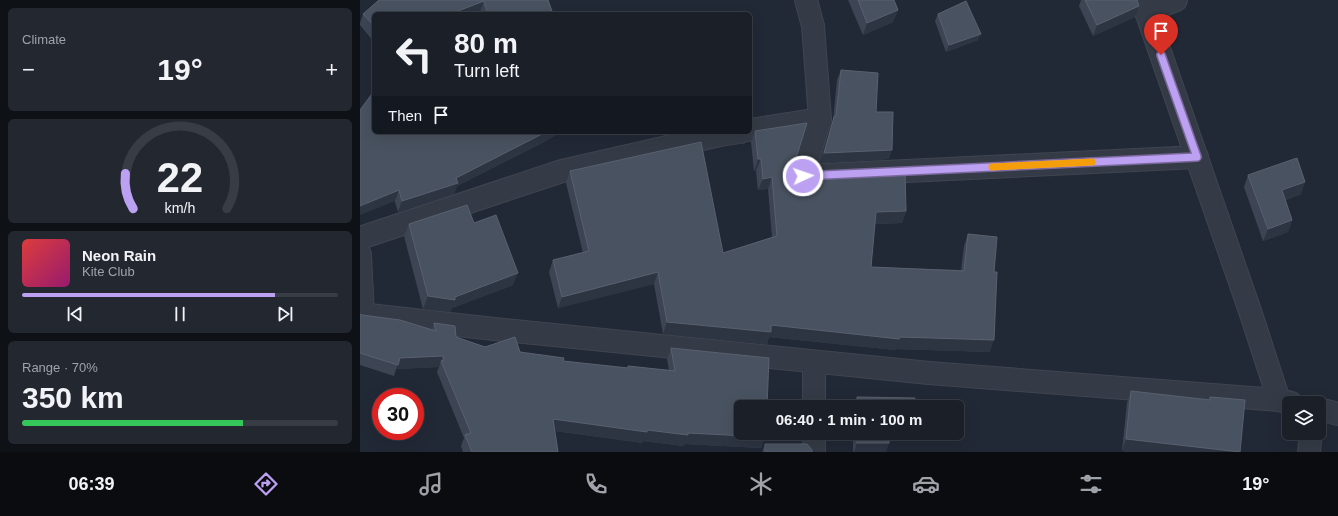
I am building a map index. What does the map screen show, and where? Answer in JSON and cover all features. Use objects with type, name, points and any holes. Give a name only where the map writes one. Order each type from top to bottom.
[{"type":"street","points":[[806,0],[813,26],[820,119],[803,176],[1197,157]]},
{"type":"street","points":[[1176,0],[1144,6],[1250,311],[1284,396]]},
{"type":"street","points":[[752,130],[820,119]]},
{"type":"street","points":[[360,238],[562,171],[727,134]]},
{"type":"street","points":[[360,255],[362,314],[494,329],[929,373],[1282,401]]},
{"type":"street","points":[[814,362],[814,400]]},
{"type":"street","points":[[1326,411],[1338,414]]},
{"type":"street","points":[[814,440],[814,452]]},
{"type":"street","points":[[1309,452],[1310,440]]},
{"type":"building","points":[[379,0],[548,0],[552,12],[487,12],[484,1],[455,12],[372,12],[372,24],[363,14]]},
{"type":"building","points":[[858,0],[894,0],[898,10],[867,23]]},
{"type":"building","points":[[1085,0],[1137,0],[1139,6],[1097,25]]},
{"type":"building","points":[[966,1],[981,34],[949,45],[938,14]]},
{"type":"building","points":[[841,70],[878,73],[876,112],[893,112],[892,150],[824,153],[834,117],[836,116]]},
{"type":"building","points":[[372,94],[372,134],[542,134],[456,178],[458,183],[402,201],[399,190],[360,206],[360,110]]},
{"type":"building","points":[[807,123],[795,161],[795,167],[802,176],[808,177],[905,172],[906,211],[876,212],[871,267],[964,271],[968,234],[997,237],[994,272],[997,272],[994,340],[900,337],[899,339],[771,325],[771,332],[667,322],[658,272],[562,297],[553,260],[589,251],[570,171],[701,142],[723,253],[777,236],[772,177],[763,179],[761,159],[758,159],[755,131]]},
{"type":"building","points":[[1297,158],[1305,182],[1282,190],[1292,220],[1268,229],[1248,175]]},
{"type":"building","points":[[467,205],[474,223],[496,215],[518,273],[455,297],[455,300],[428,296],[409,224]]},
{"type":"building","points":[[360,314],[400,320],[436,331],[434,323],[455,326],[456,337],[485,347],[515,337],[520,352],[564,358],[563,361],[628,368],[628,366],[675,371],[671,348],[769,358],[767,400],[734,400],[734,435],[688,433],[688,435],[647,430],[647,432],[553,419],[558,452],[472,452],[465,435],[471,433],[441,361],[444,360],[443,356],[400,358],[398,365],[360,353]]},
{"type":"building","points":[[1131,391],[1210,400],[1210,397],[1245,400],[1240,452],[1126,439]]},
{"type":"building","points":[[857,397],[915,398],[915,400],[857,400]]},
{"type":"building","points":[[857,440],[889,440],[889,443],[857,443]]},
{"type":"building","points":[[765,444],[807,444],[812,452],[765,452]]},
{"type":"slow traffic","points":[[992,167],[1092,162]]},
{"type":"route","points":[[803,176],[1197,157],[1161,55]]}]
